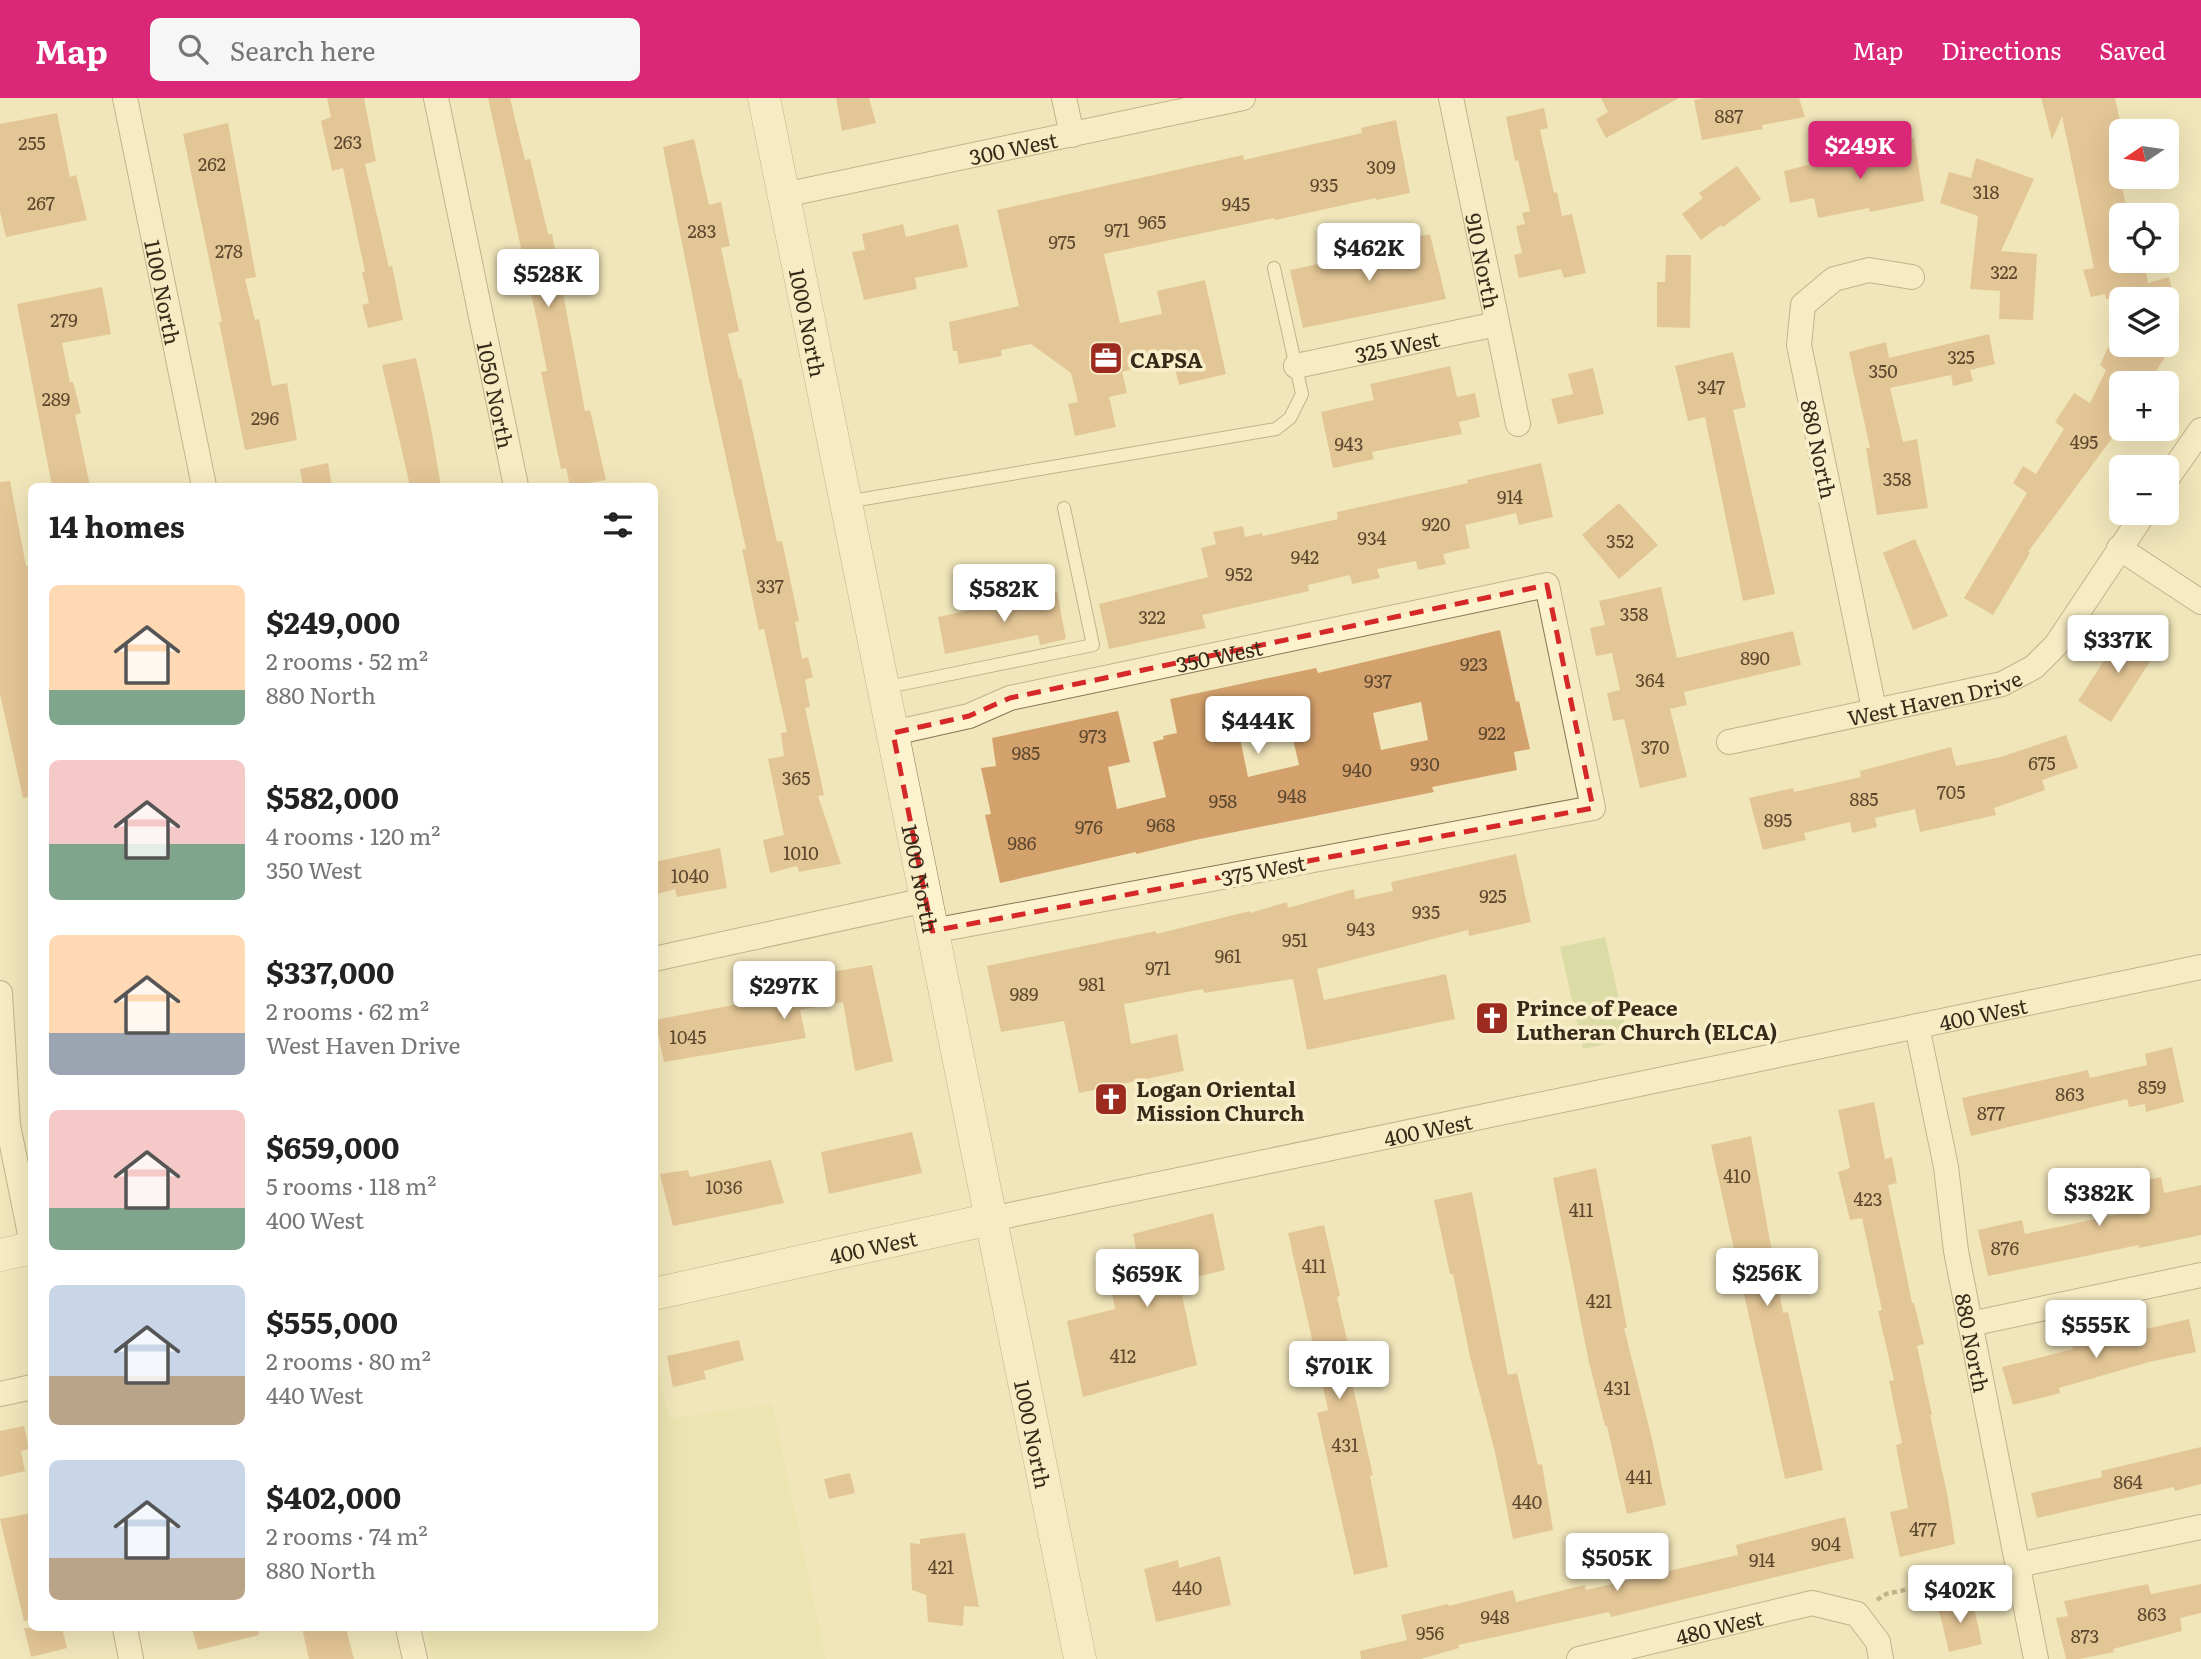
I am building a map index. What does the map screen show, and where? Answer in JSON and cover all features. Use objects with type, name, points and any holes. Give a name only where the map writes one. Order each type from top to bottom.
[{"type":"street","name":"1100 North","points":[[125,98],[203,483]]},
{"type":"street","name":"1050 North","points":[[436,98],[515,483]]},
{"type":"street","name":"1000 North","points":[[764,98],[1080,1659]]},
{"type":"street","points":[[1064,98],[1072,135]]},
{"type":"street","name":"300 West","points":[[784,195],[1243,98]]},
{"type":"street","name":"910 North","points":[[1451,98],[1518,424]]},
{"type":"street","name":"880 North","points":[[1874,709],[1798,345],[1803,305],[1834,279],[1869,270],[1912,277]]},
{"type":"street","name":"325 West","points":[[1296,366],[1497,324]]},
{"type":"street","points":[[2179,461],[2201,430]]},
{"type":"street","name":"West Haven Drive","points":[[1729,741],[2002,684],[2034,667],[2056,645],[2135,525]]},
{"type":"street","points":[[2119,548],[2201,602]]},
{"type":"street","name":"350 West","points":[[893,733],[969,716],[1010,698],[1547,585],[1593,808]]},
{"type":"street","name":"375 West","points":[[932,931],[1593,808]]},
{"type":"street","points":[[658,958],[926,900]]},
{"type":"street","name":"400 West","points":[[658,1293],[991,1219],[2201,967]]},
{"type":"street","points":[[0,993],[8,1125],[28,1226]]},
{"type":"street","name":"880 North","points":[[1917,1026],[1947,1167],[1956,1251],[2036,1659]]},
{"type":"street","points":[[0,1255],[28,1247]]},
{"type":"street","points":[[1970,1324],[2201,1275]]},
{"type":"street","points":[[0,1394],[28,1388]]},
{"type":"street","points":[[2018,1565],[2201,1527]]},
{"type":"street","name":"480 West","points":[[1579,1659],[1635,1652],[1812,1603],[1862,1610]]},
{"type":"street","points":[[1862,1610],[1878,1642],[1881,1659]]},
{"type":"street","points":[[126,1631],[131,1659]]},
{"type":"street","points":[[409,1631],[415,1659]]},
{"type":"lane","points":[[846,502],[1276,429],[1290,418],[1302,394],[1274,268]]},
{"type":"lane","points":[[883,688],[1093,645],[1064,508]]},
{"type":"path","points":[[1862,1610],[1886,1594],[2018,1565]]},
{"type":"highlighted area","points":[[1547,585],[1593,808],[932,931],[893,733],[969,716],[1010,698]]},
{"type":"shaded area","points":[[658,1370],[669,1419],[772,1404],[826,1659],[432,1659],[427,1631],[658,1631]]},
{"type":"green space","points":[[1605,937],[1628,1039],[1583,1049],[1560,947]]},
{"type":"building","points":[[327,98],[364,98],[376,161],[365,164],[403,320],[368,328],[362,305],[369,303],[362,272],[365,272],[343,168],[332,171],[321,121],[331,117]]},
{"type":"building","points":[[488,98],[510,98],[525,160],[530,159],[548,234],[552,234],[585,411],[590,410],[606,480],[569,483],[566,468],[561,469],[541,372],[547,371]]},
{"type":"building","points":[[836,98],[869,98],[876,123],[842,131]]},
{"type":"building","points":[[1601,98],[1679,98],[1606,138],[1596,119],[1608,112]]},
{"type":"building","points":[[1799,98],[1805,117],[1762,125],[1763,129],[1702,140],[1694,100]]},
{"type":"building","points":[[2041,98],[2115,98],[2120,119],[2109,119],[2109,189],[2123,189],[2126,203],[2109,203],[2109,273],[2146,273],[2148,283],[2169,277],[2171,287],[2109,287],[2109,299],[2106,299],[2105,294],[2091,297],[2083,270],[2094,268],[2062,116],[2052,140]]},
{"type":"building","points":[[1544,108],[1548,128],[1540,130],[1554,193],[1557,192],[1562,216],[1572,214],[1586,273],[1564,278],[1561,269],[1519,278],[1514,255],[1522,253],[1516,226],[1525,224],[1522,213],[1530,211],[1518,160],[1515,161],[1506,117]]},
{"type":"building","points":[[57,113],[70,177],[76,175],[87,220],[6,237],[0,212],[0,124]]},
{"type":"building","points":[[1396,120],[1410,193],[1104,254],[1120,323],[1162,314],[1157,291],[1205,280],[1226,374],[1179,385],[1171,352],[1134,361],[1136,368],[1122,372],[1127,393],[1109,397],[1116,427],[1075,436],[1068,404],[1078,402],[1071,373],[1031,344],[1001,350],[1002,356],[959,364],[957,351],[953,351],[949,322],[1019,306],[997,210],[1243,155],[1244,160],[1362,133],[1361,128]]},
{"type":"building","points":[[228,123],[256,277],[245,279],[255,320],[259,319],[272,386],[287,383],[297,440],[245,450],[183,134]]},
{"type":"building","points":[[1914,138],[1924,201],[1870,212],[1869,208],[1818,218],[1814,198],[1790,203],[1784,171]]},
{"type":"building","points":[[694,139],[709,205],[721,202],[730,246],[721,248],[739,331],[728,334],[739,379],[741,378],[777,542],[782,541],[799,621],[795,622],[802,659],[808,657],[813,677],[805,680],[810,707],[805,708],[824,795],[818,796],[841,864],[799,872],[797,866],[770,873],[763,840],[784,835],[768,759],[784,756],[781,733],[787,732],[764,629],[759,630],[742,549],[746,549],[663,147]]},
{"type":"building","points":[[1976,158],[2034,179],[2001,251],[2037,254],[2033,320],[1999,319],[2000,291],[1970,289],[1978,216],[1940,203],[1949,172],[1971,178]]},
{"type":"building","points":[[1737,166],[1761,199],[1701,240],[1682,214],[1703,198],[1699,193]]},
{"type":"building","points":[[903,224],[906,237],[958,224],[968,267],[915,278],[917,289],[864,300],[852,252],[865,250],[862,234]]},
{"type":"building","points":[[1430,234],[1446,299],[1303,328],[1290,270],[1398,247],[1397,241]]},
{"type":"building","points":[[1666,255],[1691,255],[1690,328],[1657,327],[1657,282],[1665,282]]},
{"type":"building","points":[[102,287],[111,334],[62,343],[70,382],[73,382],[81,413],[75,415],[89,483],[51,483],[17,304]]},
{"type":"building","points":[[1989,334],[1995,364],[1970,370],[1973,381],[1953,386],[1951,375],[1890,388],[1903,442],[1917,439],[1928,508],[1877,515],[1866,448],[1870,448],[1849,352],[1886,342],[1889,358]]},
{"type":"building","points":[[2109,345],[2109,357],[2165,357],[2156,371],[2109,371],[2110,441],[2028,552],[2030,553],[1993,615],[1964,598],[2027,493],[2013,483],[2023,466],[2036,474],[2064,429],[2055,422],[2074,393],[2090,403],[2106,370],[2100,365]]},
{"type":"building","points":[[1733,352],[1746,407],[1733,410],[1775,594],[1743,601],[1705,417],[1688,421],[1675,366]]},
{"type":"building","points":[[416,358],[440,483],[409,483],[382,365]]},
{"type":"building","points":[[1450,366],[1457,397],[1475,393],[1480,417],[1459,422],[1462,434],[1372,452],[1374,459],[1333,468],[1321,412],[1374,400],[1370,384]]},
{"type":"building","points":[[1593,368],[1604,414],[1558,424],[1551,399],[1573,394],[1568,374]]},
{"type":"building","points":[[328,463],[331,483],[302,483],[300,469]]},
{"type":"building","points":[[1541,463],[1553,517],[1519,525],[1516,513],[1465,525],[1470,548],[1443,554],[1446,564],[1418,570],[1416,561],[1377,569],[1380,578],[1352,584],[1350,575],[1308,585],[1309,591],[1202,615],[1206,628],[1109,649],[1099,604],[1208,577],[1201,548],[1216,544],[1213,532],[1243,526],[1245,537],[1262,533],[1263,536],[1338,519],[1337,512],[1468,483],[1467,480]]},
{"type":"building","points":[[10,481],[28,566],[28,797],[23,798],[0,694],[0,482]]},
{"type":"building","points":[[1619,503],[1658,545],[1619,579],[1582,535]]},
{"type":"building","points":[[1915,539],[1948,616],[1913,630],[1883,553]]},
{"type":"building","points":[[1661,587],[1677,658],[1793,631],[1801,665],[1684,692],[1687,705],[1670,709],[1687,777],[1640,788],[1624,719],[1613,721],[1607,693],[1620,690],[1612,653],[1596,656],[1590,628],[1605,625],[1599,601]]},
{"type":"building","points":[[1057,592],[1066,639],[1040,645],[1038,635],[945,654],[938,617]]},
{"type":"building","points":[[2125,628],[2158,649],[2111,722],[2078,701]]},
{"type":"building","points":[[1500,630],[1530,749],[1514,752],[1517,770],[1432,787],[1434,792],[1136,852],[1000,883],[985,815],[991,814],[981,768],[996,766],[992,738],[1118,711],[1130,762],[1108,767],[1117,809],[1166,797],[1153,742],[1164,739],[1163,736],[1177,733],[1170,699],[1316,668],[1318,673]],"holes":[[[1421,702],[1428,740],[1381,750],[1373,713]],[[1290,726],[1299,765],[1248,777],[1240,738]]]},
{"type":"building","points":[[2066,735],[2078,768],[2042,780],[2045,790],[1994,808],[1996,815],[1920,832],[1915,809],[1875,818],[1877,827],[1852,833],[1850,822],[1804,833],[1806,840],[1763,850],[1749,798],[1793,788],[1794,792],[1861,777],[1860,771],[1951,747],[1956,766],[2001,757]]},
{"type":"building","points":[[720,848],[727,888],[677,897],[675,889],[658,894],[658,861]]},
{"type":"building","points":[[1516,854],[1531,922],[1469,936],[1468,930],[1317,969],[1324,1000],[1446,974],[1455,1019],[1307,1050],[1293,979],[1204,993],[1203,989],[1124,1004],[1131,1044],[1177,1034],[1184,1071],[1079,1093],[1064,1021],[1001,1032],[987,966],[1156,931],[1156,934],[1287,902],[1288,908],[1354,889],[1355,899],[1393,891],[1391,882]]},
{"type":"building","points":[[872,965],[893,1061],[855,1071],[843,1002],[800,1010],[806,1038],[664,1062],[658,1019],[738,1004],[737,1000],[816,986],[814,975]]},
{"type":"building","points":[[2172,1047],[2184,1102],[2146,1112],[2145,1104],[2129,1107],[2127,1099],[1971,1136],[1962,1098],[2088,1070],[2090,1078],[2147,1065],[2145,1054]]},
{"type":"building","points":[[1874,1102],[1885,1159],[1892,1157],[1897,1183],[1888,1185],[1912,1303],[1924,1344],[1917,1346],[1955,1544],[1900,1557],[1890,1512],[1908,1508],[1896,1445],[1902,1443],[1889,1381],[1894,1380],[1878,1311],[1882,1310],[1862,1218],[1850,1220],[1838,1172],[1850,1168],[1838,1110]]},
{"type":"building","points":[[912,1132],[922,1173],[829,1194],[821,1152]]},
{"type":"building","points":[[1751,1136],[1783,1313],[1788,1312],[1823,1470],[1785,1479],[1711,1145]]},
{"type":"building","points":[[771,1160],[784,1203],[673,1226],[660,1174],[688,1170],[690,1177]]},
{"type":"building","points":[[1596,1168],[1627,1328],[1624,1328],[1666,1505],[1627,1514],[1588,1358],[1553,1178]]},
{"type":"building","points":[[2131,1171],[2135,1183],[2161,1177],[2164,1193],[2201,1185],[2201,1235],[1988,1276],[1978,1230],[2022,1220],[2025,1234],[2119,1214],[2111,1177]]},
{"type":"building","points":[[1472,1192],[1508,1375],[1517,1373],[1538,1465],[1542,1464],[1553,1530],[1513,1539],[1495,1452],[1434,1200]]},
{"type":"building","points":[[1213,1213],[1225,1270],[1179,1281],[1197,1365],[1083,1397],[1067,1321],[1115,1309],[1108,1272],[1139,1264],[1133,1234]]},
{"type":"building","points":[[1324,1225],[1357,1382],[1352,1383],[1373,1475],[1370,1476],[1388,1567],[1354,1575],[1317,1413],[1328,1410],[1288,1233]]},
{"type":"building","points":[[2189,1319],[2196,1352],[2149,1362],[2059,1388],[2060,1393],[2013,1405],[2002,1367],[2073,1349],[2072,1346]]},
{"type":"building","points":[[739,1340],[744,1360],[704,1371],[706,1379],[673,1387],[667,1356]]},
{"type":"building","points":[[24,1426],[28,1444],[28,1449],[21,1451],[25,1471],[0,1477],[0,1431]]},
{"type":"building","points":[[2201,1447],[2201,1484],[2175,1491],[2174,1487],[2037,1518],[2031,1493],[2102,1477],[2101,1471]]},
{"type":"building","points":[[850,1473],[855,1493],[829,1499],[824,1479]]},
{"type":"building","points":[[28,1514],[28,1620],[24,1621],[0,1519]]},
{"type":"building","points":[[1845,1517],[1854,1558],[1611,1617],[1609,1612],[1458,1645],[1459,1648],[1421,1659],[1361,1659],[1360,1651],[1407,1640],[1401,1615],[1513,1590],[1516,1602],[1585,1585],[1586,1590],[1738,1555],[1736,1545]]},
{"type":"building","points":[[965,1533],[979,1607],[964,1606],[963,1626],[928,1622],[926,1595],[912,1590],[910,1543],[920,1544],[920,1539]]},
{"type":"building","points":[[1220,1556],[1231,1605],[1156,1622],[1144,1569],[1178,1560],[1179,1568]]},
{"type":"building","points":[[2148,1584],[2151,1594],[2201,1584],[2201,1613],[2180,1618],[2182,1631],[2113,1649],[2114,1652],[2066,1659],[2056,1618],[2068,1616],[2064,1601]]},
{"type":"building","points":[[1972,1598],[1982,1644],[1949,1652],[1938,1607]]},
{"type":"building","points":[[24,1628],[28,1628],[28,1631],[63,1631],[67,1648],[31,1657]]},
{"type":"building","points":[[193,1631],[258,1631],[259,1635],[198,1650]]},
{"type":"building","points":[[303,1631],[347,1631],[354,1659],[309,1659]]},
{"type":"place","name":"CAPSA","points":[[1106,358]]},
{"type":"place","name":"Prince of Peace Lutheran Church (ELCA)","points":[[1492,1018]]},
{"type":"place","name":"Logan Oriental Mission Church","points":[[1111,1099]]}]
